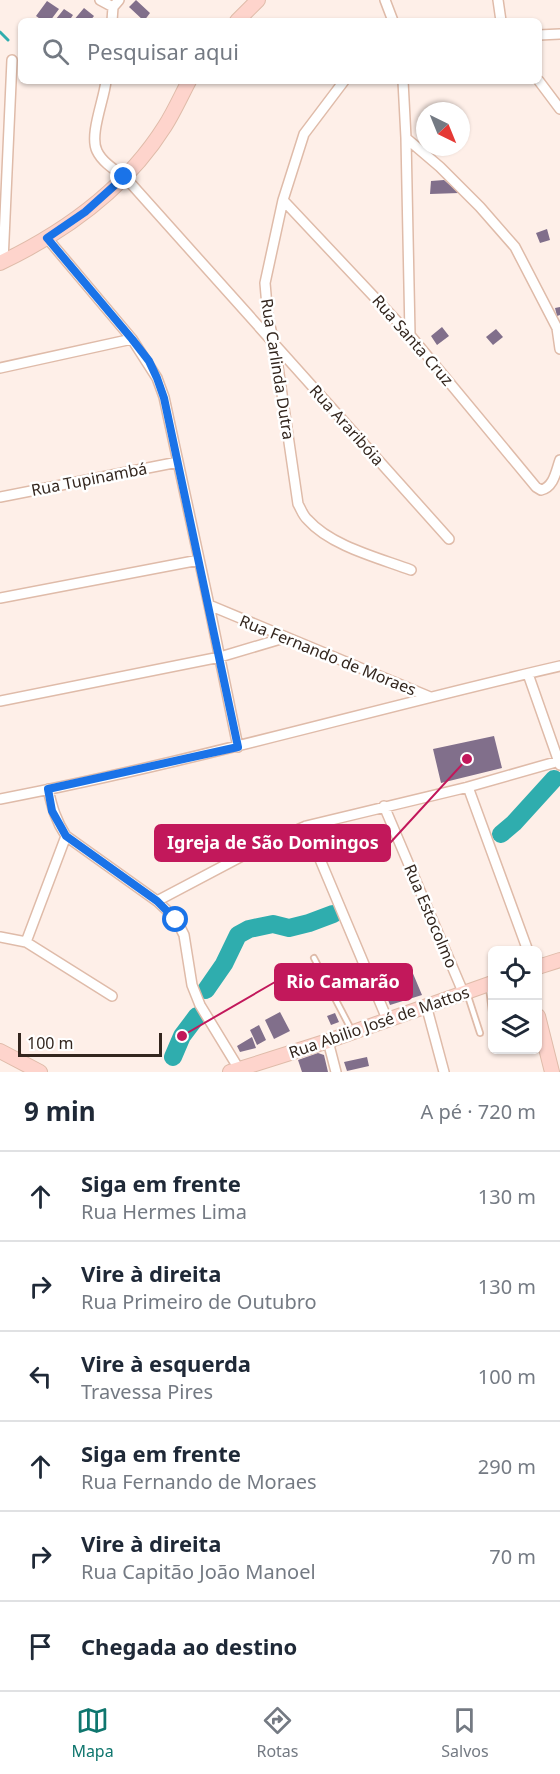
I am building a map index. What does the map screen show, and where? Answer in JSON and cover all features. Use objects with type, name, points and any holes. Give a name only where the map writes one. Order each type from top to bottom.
[{"type":"main road","points":[[240,18],[258,0]]},
{"type":"main road","points":[[2,262],[47,238],[85,212],[124,177],[164,127],[187,84]]},
{"type":"main road","points":[[542,965],[560,960]]},
{"type":"main road","name":"Rua Abilio José de Mattos","points":[[235,1071],[488,985]]},
{"type":"main road","points":[[542,1035],[552,1072]]},
{"type":"main road","points":[[0,1051],[40,1072]]},
{"type":"street","points":[[100,0],[116,4]]},
{"type":"street","points":[[386,0],[392,18]]},
{"type":"street","points":[[498,0],[501,18]]},
{"type":"street","points":[[542,35],[560,34]]},
{"type":"street","points":[[2,262],[12,60]]},
{"type":"street","name":"Rua Araribóia","points":[[106,84],[94,140],[98,152],[124,177],[449,539]]},
{"type":"street","name":"Rua Carlinda Dutra","points":[[342,84],[304,134],[283,200],[265,283],[268,318],[275,346],[298,504],[306,519],[321,533],[340,543],[411,570]]},
{"type":"street","points":[[403,84],[410,335]]},
{"type":"street","points":[[541,84],[560,109]]},
{"type":"street","points":[[406,138],[440,167],[480,207],[515,247],[557,328],[560,349]]},
{"type":"street","name":"Rua Santa Cruz","points":[[283,200],[410,335],[536,487],[541,490],[548,489],[560,460]]},
{"type":"street","points":[[47,238],[132,339],[157,378],[164,398],[238,747]]},
{"type":"street","points":[[0,368],[132,339]]},
{"type":"street","name":"Rua Tupinambá","points":[[0,497],[178,462]]},
{"type":"street","points":[[0,598],[199,561]]},
{"type":"street","name":"Rua Fernando de Moraes","points":[[209,606],[430,697]]},
{"type":"street","points":[[0,701],[220,657],[284,638]]},
{"type":"street","points":[[0,799],[238,747],[559,666]]},
{"type":"street","points":[[157,901],[265,844],[306,826],[559,763],[528,674]]},
{"type":"street","points":[[468,787],[526,946]]},
{"type":"street","points":[[48,789],[52,811],[66,836],[157,901],[176,920],[184,935],[192,985],[235,1071]]},
{"type":"street","name":"Rua Estocolmo","points":[[384,806],[465,992]]},
{"type":"street","points":[[306,826],[387,1019]]},
{"type":"street","points":[[26,942],[66,836]]},
{"type":"street","points":[[0,937],[26,942],[112,996]]},
{"type":"street","points":[[426,1005],[444,1072]]},
{"type":"street","points":[[328,1041],[336,1072]]},
{"type":"lane","points":[[315,958],[352,1031]]},
{"type":"lane","points":[[465,992],[480,1033]]},
{"type":"building","points":[[136,0],[150,13],[146,18],[141,18],[129,7]]},
{"type":"building","points":[[47,1],[59,9],[52,18],[36,16]]},
{"type":"building","points":[[84,8],[94,16],[92,18],[76,18]]},
{"type":"building","points":[[64,9],[73,15],[71,18],[57,18]]},
{"type":"building","points":[[444,180],[459,193],[430,194],[431,181]]},
{"type":"building","points":[[547,229],[550,240],[540,243],[536,233]]},
{"type":"building","points":[[560,307],[560,315],[557,316],[555,308]]},
{"type":"building","points":[[442,327],[449,336],[437,345],[431,336]]},
{"type":"building","points":[[496,329],[503,337],[493,345],[486,337]]},
{"type":"building","points":[[494,736],[502,768],[441,783],[433,749]]},
{"type":"building","points":[[409,964],[422,995],[390,1005],[378,975]]},
{"type":"building","points":[[280,1012],[290,1031],[274,1039],[265,1020]]},
{"type":"building","points":[[335,1013],[339,1022],[331,1025],[327,1016]]},
{"type":"building","points":[[259,1025],[266,1040],[257,1045],[250,1030]]},
{"type":"building","points":[[252,1037],[256,1048],[240,1052],[237,1046]]},
{"type":"building","points":[[318,1053],[324,1055],[328,1072],[302,1072],[298,1060]]},
{"type":"building","points":[[367,1057],[369,1066],[347,1071],[344,1062]]},
{"type":"waterway","points":[[0,32],[8,40]]},
{"type":"waterway","points":[[501,834],[554,779]]},
{"type":"waterway","points":[[206,990],[224,964],[238,935],[249,929],[273,924],[289,928],[333,914]]},
{"type":"waterway","points":[[173,1057],[182,1036],[197,1016]]},
{"type":"place","name":"Igreja de São Domingos","points":[[467,759]]},
{"type":"place","name":"Rio Camarão","points":[[182,1036]]},
{"type":"route","points":[[124,177],[85,212],[47,238],[132,339],[149,361],[157,378],[164,398],[238,747],[48,789],[52,811],[66,836],[157,901],[176,920]]}]
